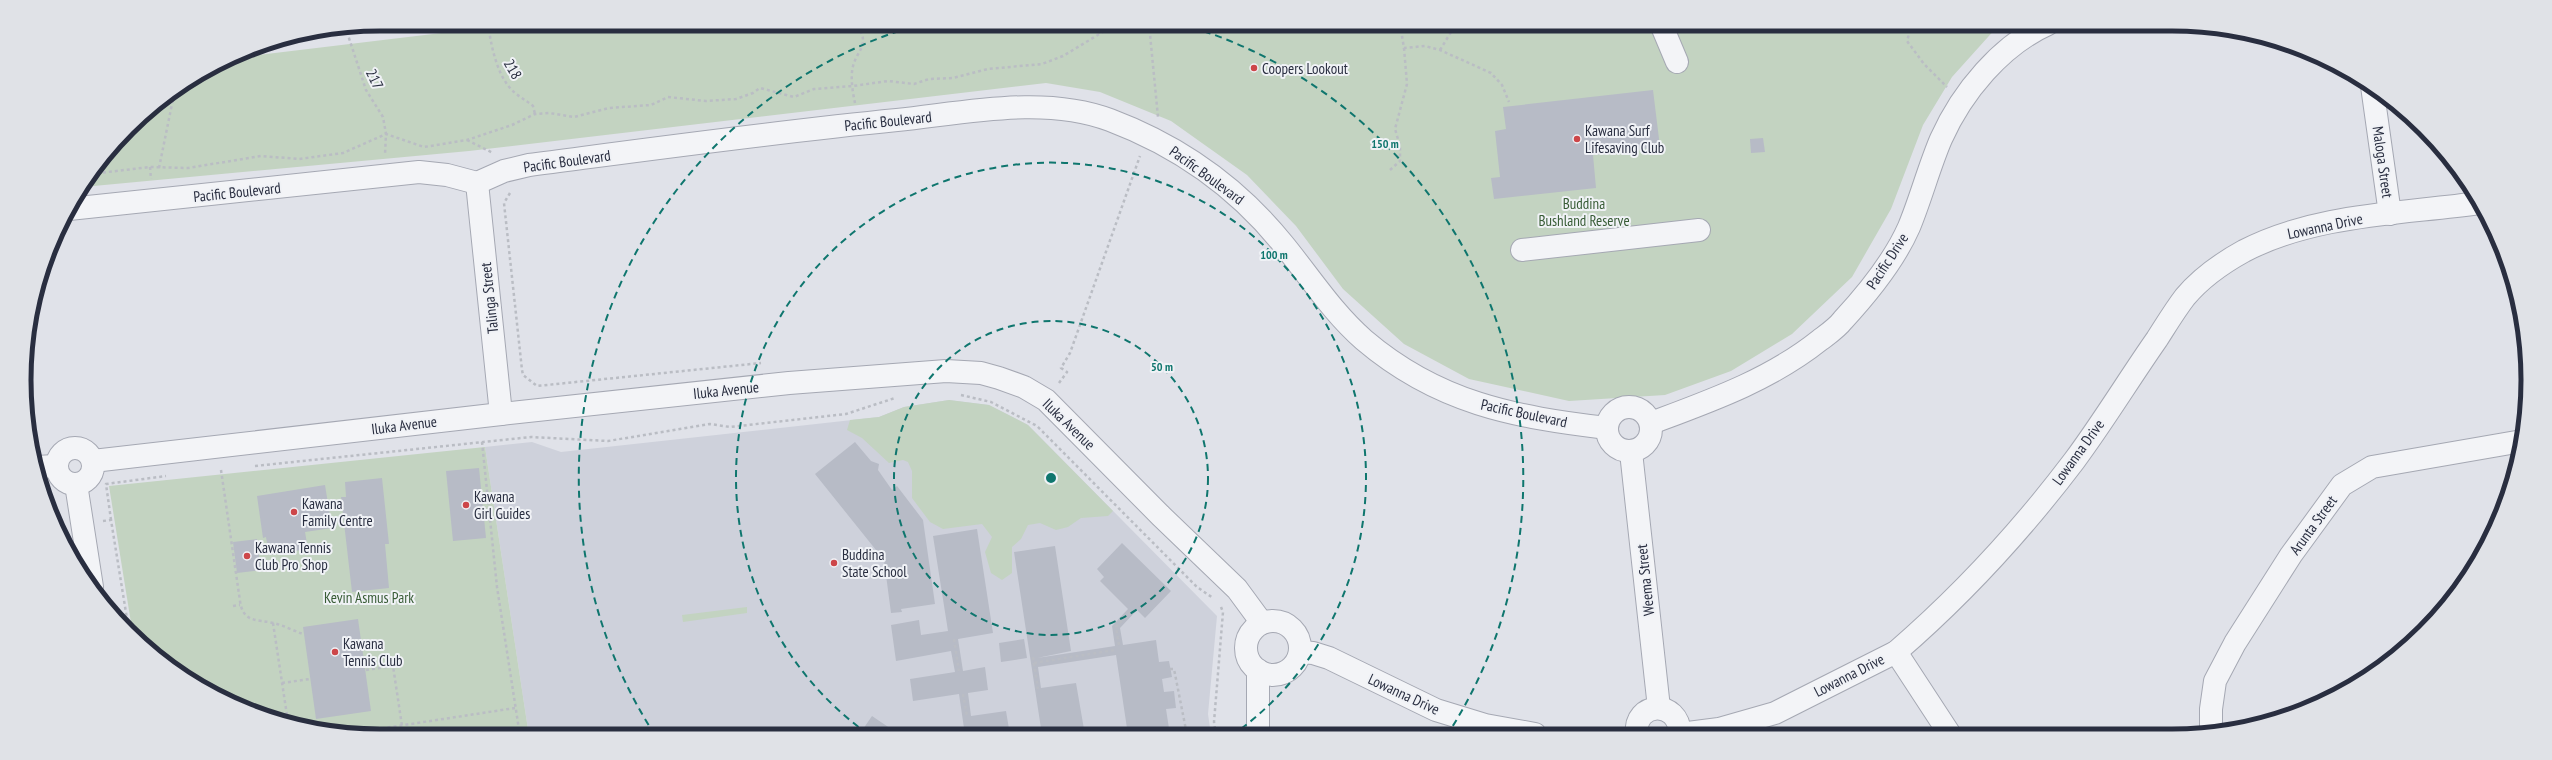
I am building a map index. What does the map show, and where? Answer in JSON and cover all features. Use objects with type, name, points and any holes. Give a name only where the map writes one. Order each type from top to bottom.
[{"type":"street","points":[[1664,31],[1677,62]]},
{"type":"street","name":"Pacific Drive","points":[[1651,423],[1743,387],[1785,366],[1842,322],[1881,274],[1908,228],[1942,138],[1964,99],[1992,64],[2019,41],[2036,31]]},
{"type":"street","name":"Maloga Street","points":[[2373,95],[2390,214]]},
{"type":"street","name":"Pacific Boulevard","points":[[76,208],[419,172],[447,174],[477,183],[504,171],[529,165],[858,124],[1040,107],[1072,111],[1108,119],[1150,137],[1193,161],[1250,207],[1284,244],[1337,314],[1365,340],[1408,372],[1457,397],[1499,411],[1543,420],[1607,428]]},
{"type":"street","name":"Talinga Street","points":[[477,183],[501,414]]},
{"type":"street","name":"Lowanna Drive","points":[[1719,729],[1775,713],[1896,652],[1942,612],[1995,557],[2074,461],[2186,296],[2216,270],[2243,252],[2285,233],[2321,224],[2473,204]]},
{"type":"street","points":[[1522,250],[1699,230]]},
{"type":"street","name":"Iluka Avenue","points":[[93,461],[501,414],[789,383],[946,371],[981,373],[1024,387],[1046,400],[1160,515],[1237,589],[1262,624]]},
{"type":"street","points":[[1627,407],[1642,411],[1651,423],[1650,439],[1645,445],[1631,452],[1616,448],[1608,436],[1607,428],[1613,414],[1627,407]]},
{"type":"street","name":"Arunta Street","points":[[2212,727],[2211,709],[2215,681],[2232,649],[2291,555],[2342,485],[2372,467],[2515,442]]},
{"type":"street","points":[[76,448],[86,452],[93,461],[92,473],[89,478],[76,484],[64,481],[46,466],[60,455],[76,448]]},
{"type":"street","name":"Weema Street","points":[[1631,452],[1659,708]]},
{"type":"street","points":[[76,484],[90,574]]},
{"type":"street","points":[[1270,621],[1286,624],[1297,636],[1300,652],[1293,666],[1280,674],[1273,675],[1258,670],[1247,655],[1249,636],[1262,624],[1270,621]]},
{"type":"street","name":"Lowanna Drive","points":[[1300,652],[1313,653],[1329,658],[1436,710],[1485,725],[1507,729]]},
{"type":"street","points":[[1896,652],[1946,729]]},
{"type":"street","points":[[1258,670],[1258,729]]},
{"type":"street","points":[[1638,729],[1641,716],[1646,712],[1659,708],[1668,710],[1675,716],[1680,729]]},
{"type":"path","name":"218","points":[[489,31],[493,55],[499,69],[514,93],[525,99],[533,106],[535,114]]},
{"type":"path","points":[[852,86],[852,72],[863,47],[863,34],[861,31]]},
{"type":"path","points":[[1097,31],[1101,33]]},
{"type":"path","points":[[99,173],[159,168],[188,168],[261,156],[299,159],[343,153],[386,134],[424,147],[478,136],[535,114],[549,113],[574,117],[609,108],[651,104],[668,97],[706,101],[736,99],[753,93],[760,88],[794,97],[814,88],[852,86],[888,81],[914,84],[929,79],[952,78],[988,69],[1042,64],[1063,56],[1104,31]]},
{"type":"path","points":[[1046,400],[1067,372],[1061,368],[1070,353],[1137,163],[1150,137],[1158,115],[1150,31]]},
{"type":"path","points":[[1390,170],[1400,161],[1400,146],[1395,129],[1407,84],[1401,31]]},
{"type":"path","points":[[1440,50],[1452,31]]},
{"type":"path","points":[[1910,31],[1907,41],[1941,82],[1964,99]]},
{"type":"path","name":"217","points":[[347,33],[366,90],[383,116],[386,134]]},
{"type":"path","points":[[1404,48],[1425,46],[1440,50],[1491,73],[1502,85],[1509,102]]},
{"type":"path","points":[[159,168],[172,100]]},
{"type":"path","points":[[504,171],[510,192],[504,202],[522,370],[523,375],[538,386],[743,363],[767,362]]},
{"type":"path","points":[[956,394],[991,402],[1037,426],[1197,587],[1214,599]]},
{"type":"path","points":[[253,466],[531,437],[608,441],[710,424],[730,427],[846,414],[902,397]]},
{"type":"path","points":[[482,442],[496,587],[519,729]]},
{"type":"path","points":[[214,470],[229,469]]},
{"type":"path","points":[[221,470],[240,605],[244,614],[256,622],[273,623],[304,634]]},
{"type":"path","points":[[127,621],[106,484],[168,476]]},
{"type":"path","points":[[82,524],[111,520]]},
{"type":"path","points":[[1215,729],[1214,722],[1224,612],[1220,603]]},
{"type":"path","points":[[233,606],[240,605]]},
{"type":"path","points":[[1119,646],[1116,627],[1131,611]]},
{"type":"path","points":[[273,623],[287,716]]},
{"type":"path","points":[[954,639],[959,671]]},
{"type":"path","points":[[1034,663],[1115,650]]},
{"type":"path","points":[[1034,657],[1038,689]]},
{"type":"path","points":[[366,670],[393,666],[402,726]]},
{"type":"path","points":[[1170,669],[1174,669],[1186,729]]},
{"type":"path","points":[[282,683],[310,679]]},
{"type":"path","points":[[963,694],[967,717]]},
{"type":"path","points":[[381,729],[515,708]]},
{"type":"shaded area","name":"Buddina State School","points":[[949,400],[989,405],[1028,425],[1217,616],[1208,714],[1210,729],[528,729],[485,447],[532,442],[561,452],[879,417],[904,407]]},
{"type":"green space","name":"Buddina Bushland Reserve","points":[[458,31],[1993,31],[1952,77],[1923,125],[1891,209],[1852,277],[1792,334],[1731,371],[1665,395],[1569,401],[1469,379],[1404,344],[1343,289],[1296,226],[1247,175],[1171,121],[1100,92],[1046,83],[469,151],[90,186],[103,168],[133,133],[168,103],[205,78],[252,56]]},
{"type":"green space","points":[[949,400],[989,405],[1028,425],[1113,511],[1108,516],[1081,518],[1068,527],[1056,530],[1040,523],[1028,525],[1021,539],[1012,547],[1012,573],[1002,580],[991,573],[985,552],[992,537],[982,524],[943,529],[930,522],[912,498],[912,471],[908,462],[903,460],[889,463],[862,438],[847,430],[850,420],[879,417],[904,407]]},
{"type":"green space","name":"Kevin Asmus Park","points":[[485,447],[528,729],[380,729],[334,726],[290,717],[268,710],[246,702],[205,682],[168,657],[131,625],[109,486]]},
{"type":"green space","points":[[747,607],[747,613],[683,622],[682,615]]},
{"type":"building","name":"Kawana Surf Lifesaving Club","points":[[1653,90],[1660,147],[1593,155],[1596,188],[1494,199],[1491,178],[1500,177],[1495,131],[1506,129],[1503,107]]},
{"type":"building","points":[[1763,138],[1765,152],[1751,153],[1750,139]]},
{"type":"building","points":[[855,442],[871,461],[879,464],[878,470],[892,490],[897,486],[923,520],[935,604],[901,609],[902,612],[891,613],[884,560],[815,474]]},
{"type":"building","name":"Kawana Girl Guides","points":[[479,468],[486,538],[453,541],[446,471]]},
{"type":"building","points":[[382,478],[389,544],[385,544],[389,588],[352,592],[341,497],[346,497],[345,482]]},
{"type":"building","name":"Kawana Family Centre","points":[[325,485],[332,528],[305,532],[308,549],[269,555],[266,537],[263,538],[257,496]]},
{"type":"building","points":[[977,529],[993,633],[958,639],[963,671],[985,667],[988,690],[968,693],[971,716],[1006,711],[1009,729],[964,729],[959,694],[913,701],[910,679],[955,672],[951,651],[896,661],[891,625],[919,620],[921,635],[948,631],[933,536]]},
{"type":"building","name":"Kawana Tennis Club Pro Shop","points":[[257,539],[261,570],[237,573],[233,542]]},
{"type":"building","points":[[1122,543],[1171,591],[1145,618],[1137,610],[1120,628],[1123,645],[1156,640],[1159,662],[1169,661],[1172,677],[1162,679],[1164,692],[1174,691],[1176,708],[1166,709],[1169,729],[1127,729],[1116,655],[1038,667],[1041,688],[1076,683],[1084,729],[1041,729],[1014,552],[1055,546],[1071,651],[1037,658],[1115,646],[1112,626],[1128,609],[1100,581],[1104,577],[1097,569]]},
{"type":"building","name":"Kawana Tennis Club","points":[[358,619],[371,711],[316,719],[303,627]]},
{"type":"building","points":[[1024,639],[1027,658],[1001,662],[999,643]]},
{"type":"building","points":[[872,716],[891,729],[863,729]]},
{"type":"place","name":"Coopers Lookout","points":[[1254,68]]},
{"type":"place","name":"Kawana Surf Lifesaving Club","points":[[1577,139]]},
{"type":"place","name":"Kawana Girl Guides","points":[[466,505]]},
{"type":"place","name":"Kawana Family Centre","points":[[294,512]]},
{"type":"place","name":"Kawana Tennis Club Pro Shop","points":[[247,556]]},
{"type":"place","name":"Buddina State School","points":[[834,563]]},
{"type":"place","name":"Kawana Tennis Club","points":[[335,652]]}]
